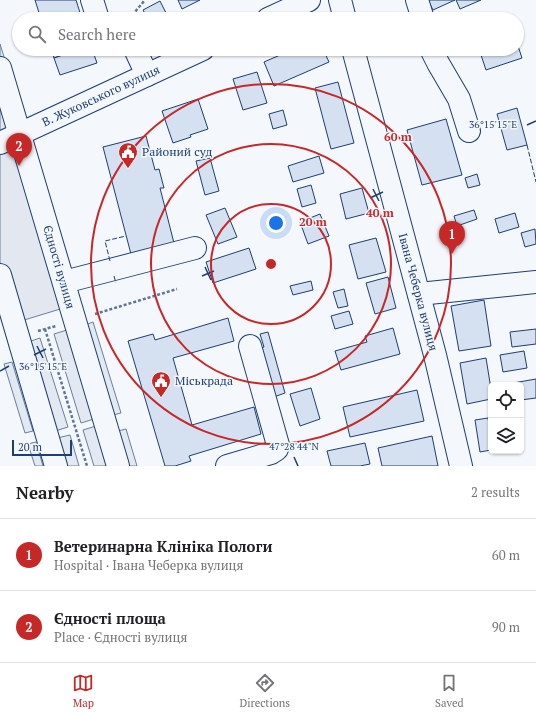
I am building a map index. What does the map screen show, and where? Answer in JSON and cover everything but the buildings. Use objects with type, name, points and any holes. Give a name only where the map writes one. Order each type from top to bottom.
[{"type":"street","points":[[92,0],[96,12]]},
{"type":"street","points":[[283,12],[309,0]]},
{"type":"street","points":[[340,0],[343,12]]},
{"type":"street","points":[[418,0],[421,12]]},
{"type":"street","points":[[138,56],[147,75]]},
{"type":"street","name":"В. Жуковського вулиця","points":[[0,142],[188,56]]},
{"type":"street","name":"Івана Чеберка вулиця","points":[[355,56],[435,355],[461,466]]},
{"type":"street","points":[[435,56],[459,99],[469,131]]},
{"type":"street","name":"Єдності вулиця","points":[[0,68],[118,466]]},
{"type":"street","points":[[64,282],[195,248]]},
{"type":"street","points":[[0,275],[56,466]]},
{"type":"street","points":[[419,294],[536,282]]},
{"type":"street","points":[[236,465],[271,453],[277,449],[278,445],[250,346]]},
{"type":"path","points":[[135,12],[145,0]]},
{"type":"path","points":[[18,337],[177,289]]},
{"type":"path","points":[[45,329],[87,466]]},
{"type":"shaded area","points":[[0,44],[80,303],[11,324],[0,288]]},
{"type":"shaded area","points":[[93,322],[121,413],[113,415],[85,325]]},
{"type":"shaded area","points":[[67,330],[94,419],[81,423],[54,334]]},
{"type":"shaded area","points":[[40,338],[68,427],[55,431],[28,342]]},
{"type":"shaded area","points":[[12,362],[33,431],[25,433],[4,364]]},
{"type":"shaded area","points":[[96,426],[108,466],[94,466],[83,430]]},
{"type":"shaded area","points":[[126,429],[137,466],[128,466],[118,431]]},
{"type":"shaded area","points":[[70,435],[79,466],[66,466],[57,438]]},
{"type":"shaded area","points":[[36,442],[43,466],[35,466],[28,444]]},
{"type":"fence","points":[[527,145],[536,182]]},
{"type":"fence","points":[[110,261],[105,241],[126,236]]},
{"type":"fence","points":[[114,276],[116,283]]},
{"type":"place","name":"Єдності площа","points":[[19,166]]},
{"type":"place","name":"Районий суд","points":[[128,169]]},
{"type":"place","name":"Ветеринарна Клініка Пологи","points":[[452,254]]},
{"type":"place","name":"Міськрада","points":[[161,398]]}]
